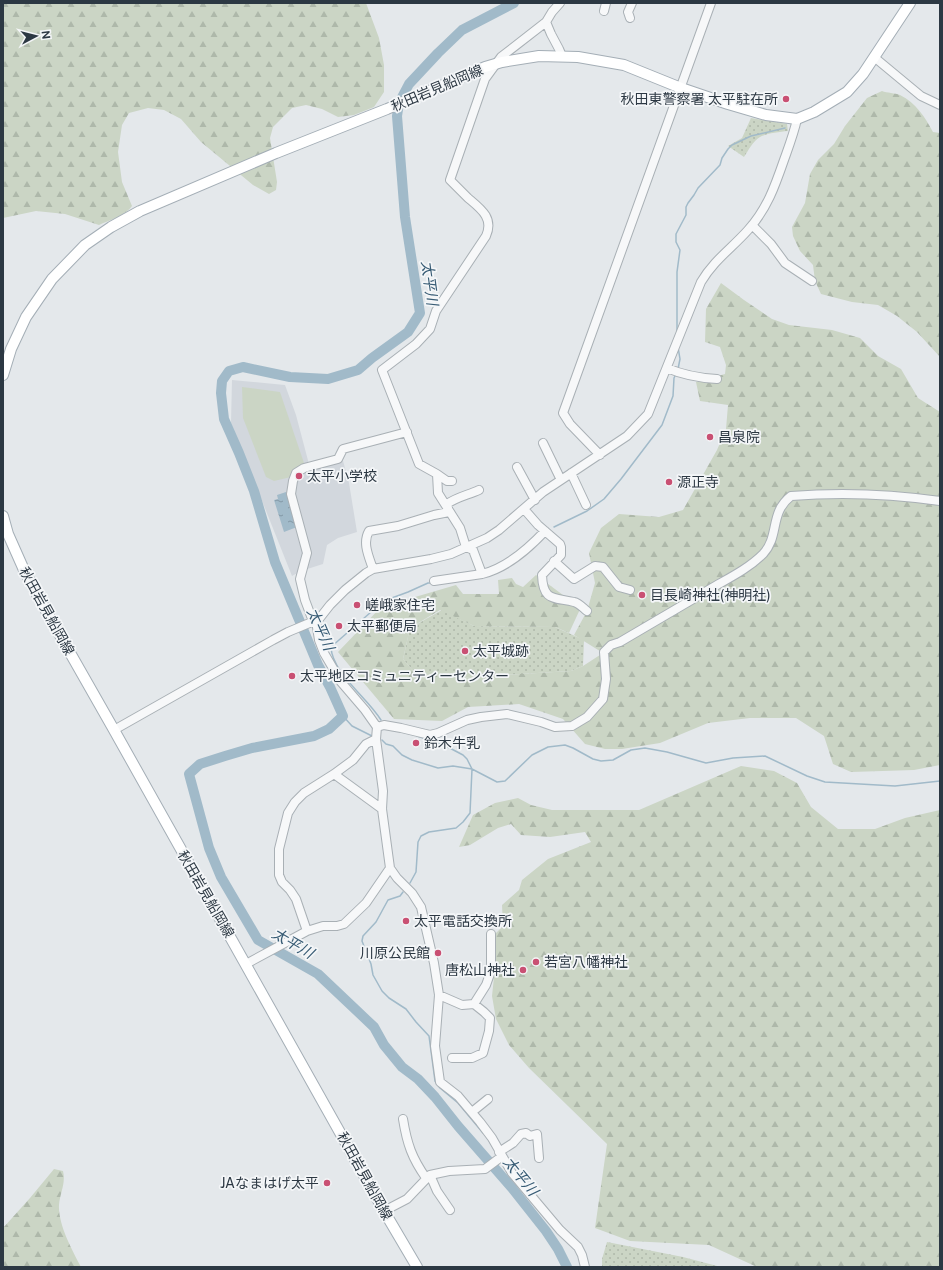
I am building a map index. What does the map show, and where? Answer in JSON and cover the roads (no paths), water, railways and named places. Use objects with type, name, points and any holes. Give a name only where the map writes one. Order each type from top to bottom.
[{"type":"main road","name":"秋田岩見船岡線","points":[[3,375],[5,359],[26,317],[52,279],[85,245],[111,227],[151,206],[276,153],[497,64],[539,56],[587,58],[624,65],[681,88],[766,116],[797,119],[814,112],[847,92],[863,74],[910,3]]},
{"type":"main road","name":"秋田岩見船岡線","points":[[3,516],[8,534],[24,570],[384,1211],[417,1267]]},
{"type":"street","points":[[452,481],[447,481],[418,464],[382,370],[416,344],[430,329],[436,311],[489,230],[486,216],[480,208],[450,180],[485,79],[501,57],[546,22],[560,3]]},
{"type":"street","points":[[630,18],[628,12],[632,3]]},
{"type":"street","points":[[600,455],[570,424],[563,413],[711,3]]},
{"type":"street","points":[[546,22],[562,56]]},
{"type":"street","points":[[874,57],[921,96],[940,105]]},
{"type":"street","points":[[114,730],[290,631],[314,622],[345,590],[366,573],[374,569],[451,554],[487,538],[561,480],[627,436],[648,414],[673,371],[675,346],[701,282],[707,272],[752,225],[767,205],[776,185],[797,119]]},
{"type":"street","points":[[752,225],[771,244],[785,263],[812,281]]},
{"type":"street","points":[[673,371],[700,378],[717,379]]},
{"type":"street","points":[[407,432],[343,449],[338,459],[304,468],[296,473],[291,494],[306,553],[300,579],[305,600],[314,622],[321,646],[329,663],[341,682],[365,710],[377,727],[376,739],[383,791],[382,809],[390,868],[397,878],[412,893],[421,907],[431,948],[439,996],[435,1046],[440,1082],[458,1096],[472,1112],[492,1138],[499,1156],[512,1173],[560,1230],[578,1247],[585,1267]]},
{"type":"street","points":[[543,443],[561,480]]},
{"type":"street","points":[[517,467],[535,500]]},
{"type":"street","points":[[571,473],[586,505]]},
{"type":"street","points":[[437,474],[438,494],[460,528],[466,547],[473,550],[482,574]]},
{"type":"street","points":[[449,512],[447,504],[458,497],[479,490]]},
{"type":"street","points":[[377,727],[384,725],[430,735],[467,720],[507,714],[555,727],[572,726],[587,717],[603,699],[606,679],[604,652],[607,648],[691,601],[746,568],[762,555],[769,547],[781,505],[791,496],[813,494],[859,494],[922,498],[940,501]]},
{"type":"street","points":[[524,509],[560,544],[561,548],[561,555],[542,575],[544,590],[550,597],[575,602],[587,611]]},
{"type":"street","points":[[374,569],[366,542],[366,535],[369,531],[398,526],[449,512]]},
{"type":"street","points":[[434,581],[482,574],[497,570],[534,543],[545,531]]},
{"type":"street","points":[[554,561],[574,578],[595,566],[603,567],[619,587],[630,590]]},
{"type":"street","points":[[306,931],[296,899],[282,882],[279,875],[279,849],[288,813],[295,802],[304,793],[353,760],[366,744],[376,739]]},
{"type":"street","points":[[334,774],[382,809]]},
{"type":"street","points":[[246,964],[306,931],[323,926],[338,926],[344,924],[366,903],[390,868]]},
{"type":"street","points":[[474,1004],[486,984],[491,970],[491,934]]},
{"type":"street","points":[[439,996],[462,1005],[474,1004],[490,1018],[489,1031],[483,1053],[472,1058],[452,1058]]},
{"type":"street","points":[[472,1112],[488,1099]]},
{"type":"street","points":[[403,1119],[406,1138],[411,1153],[418,1166],[428,1177],[450,1210]]},
{"type":"street","points":[[384,1211],[407,1199],[428,1177],[449,1171],[485,1169],[523,1133],[530,1136],[537,1134],[539,1158]]},
{"type":"water","points":[[286,492],[297,527],[284,532],[274,500],[278,499],[277,495]]},
{"type":"waterway","name":"太平川","points":[[514,3],[462,30],[409,84],[399,103],[397,116],[405,217],[420,313],[408,332],[358,370],[328,379],[290,377],[243,367],[229,371],[222,381],[221,393],[224,419],[254,491],[275,562],[318,665],[343,716],[329,729],[314,736],[252,748],[225,756],[200,764],[189,774],[209,848],[221,877],[258,940],[318,974],[374,1027],[384,1045],[402,1067],[418,1079],[435,1097],[512,1188],[546,1231],[558,1249],[567,1267]]},
{"type":"waterway","points":[[677,333],[677,272],[680,250],[676,242],[676,234],[686,215],[686,207],[688,203],[698,188],[720,165],[722,158],[732,145],[751,136],[785,128]]},
{"type":"waterway","points":[[678,347],[680,359],[678,369]]},
{"type":"waterway","points":[[554,527],[587,511],[604,499],[621,479],[662,425],[673,396],[674,378],[676,374]]},
{"type":"waterway","points":[[381,720],[337,666],[331,647],[371,612],[373,605],[428,583],[432,583]]},
{"type":"waterway","points":[[343,716],[352,726],[372,736]]},
{"type":"waterway","points":[[410,883],[416,872],[418,842],[421,836],[429,832],[456,828],[470,813],[472,769],[467,759],[463,755],[444,745],[417,736]]},
{"type":"waterway","points":[[382,740],[386,744],[393,746],[402,755],[412,760],[438,768],[453,766],[472,769],[497,782],[505,781],[532,755],[548,747],[565,745],[593,759],[601,761],[613,760],[631,750],[645,748],[667,752],[706,763],[733,758],[765,756],[807,776],[825,782],[895,786],[940,781]]},
{"type":"waterway","points":[[403,892],[400,896],[388,900],[376,922],[363,936],[362,941],[371,964],[373,975],[382,991],[389,998],[406,1009],[429,1036],[435,1081],[440,1088],[458,1103],[483,1133]]},
{"type":"waterway","points":[[487,1137],[491,1144]]},
{"type":"place","name":"秋田東警察署 太平駐在所","points":[[786,99]]},
{"type":"place","name":"昌泉院","points":[[710,437]]},
{"type":"place","name":"太平小学校","points":[[299,476]]},
{"type":"place","name":"源正寺","points":[[669,482]]},
{"type":"place","name":"目長崎神社(神明社)","points":[[642,595]]},
{"type":"place","name":"嵯峨家住宅","points":[[357,605]]},
{"type":"place","name":"太平郵便局","points":[[339,626]]},
{"type":"place","name":"太平城跡","points":[[465,651]]},
{"type":"place","name":"太平地区コミュニティーセンター","points":[[292,676]]},
{"type":"place","name":"鈴木牛乳","points":[[416,743]]},
{"type":"place","name":"太平電話交換所","points":[[406,921]]},
{"type":"place","name":"川原公民館","points":[[438,953]]},
{"type":"place","name":"若宮八幡神社","points":[[536,962]]},
{"type":"place","name":"唐松山神社","points":[[523,970]]},
{"type":"place","name":"JAなまはげ太平","points":[[327,1183]]}]
